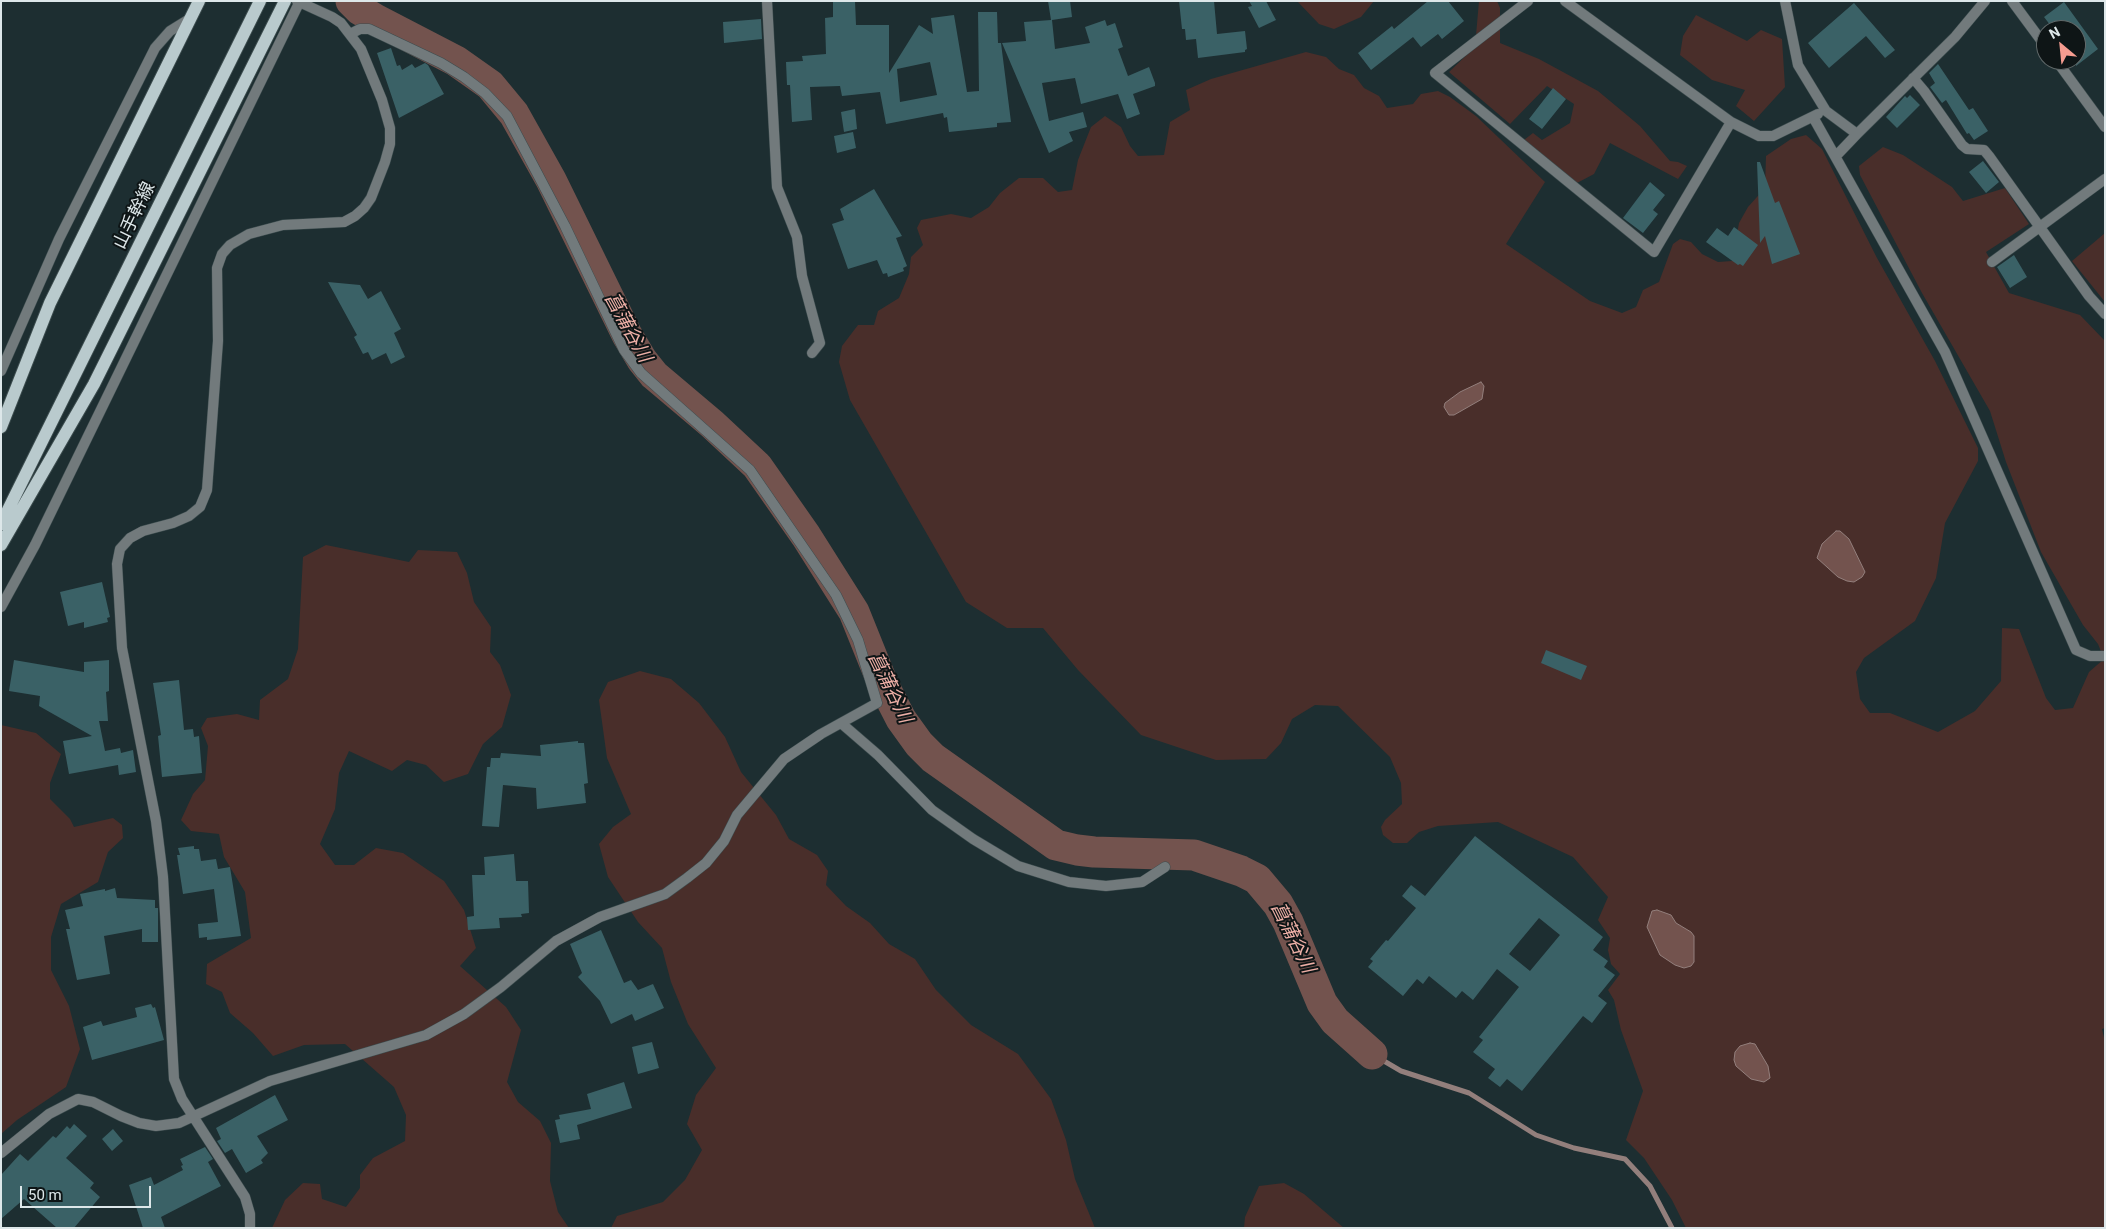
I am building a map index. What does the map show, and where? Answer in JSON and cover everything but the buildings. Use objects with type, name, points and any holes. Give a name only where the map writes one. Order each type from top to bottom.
[{"type":"main road","points":[[1,427],[30,352],[72,256],[199,1]]},
{"type":"main road","name":"山手幹線","points":[[1,524],[260,1]]},
{"type":"main road","points":[[1,545],[94,384],[285,1]]},
{"type":"main road","name":"山手幹線","points":[[1,506],[40,446]]},
{"type":"street","points":[[767,1],[777,187],[797,237],[802,276],[820,343],[812,353]]},
{"type":"street","points":[[1528,1],[1435,73],[1654,252],[1731,122]]},
{"type":"street","points":[[1565,1],[1731,122],[1759,136],[1773,136],[1826,111]]},
{"type":"street","points":[[1785,1],[1798,65],[1826,111],[1857,134]]},
{"type":"street","points":[[1836,156],[1955,37],[1985,1]]},
{"type":"street","points":[[2012,1],[2036,33]]},
{"type":"street","points":[[1,607],[39,536],[299,2],[332,17],[341,23],[361,50],[372,73],[390,128],[390,144],[371,198],[364,208],[344,222],[283,225],[250,234],[230,245],[222,254],[218,268],[218,341],[207,490],[200,506],[189,516],[174,523],[143,531],[130,538],[120,549],[117,564],[122,648],[156,821],[163,877],[174,1080],[182,1099],[245,1196],[250,1214],[250,1228]]},
{"type":"street","points":[[1,371],[58,239],[155,48],[170,31],[191,18]]},
{"type":"street","points":[[1,1153],[49,1114],[78,1100],[93,1102],[120,1116],[156,1126],[179,1123],[270,1081],[426,1035],[464,1014],[501,988],[556,941],[600,917],[665,894],[706,863],[724,841],[737,815],[784,759],[821,734],[877,703],[858,640],[836,595],[750,470],[641,373],[624,350],[565,226],[507,116],[486,93],[464,77],[441,64],[369,29],[360,29],[350,34]]},
{"type":"street","points":[[2063,70],[2105,127]]},
{"type":"street","points":[[1913,78],[1962,145],[1967,148],[1984,150],[1989,156],[2089,296],[2105,314]]},
{"type":"street","points":[[1813,117],[1945,352],[2076,650],[2090,656],[2105,656]]},
{"type":"street","points":[[1992,262],[2105,179]]},
{"type":"street","points":[[841,724],[878,755],[932,810],[973,839],[1018,866],[1069,882],[1106,886],[1142,882],[1165,867]]},
{"type":"shaded area","points":[[1297,1],[1374,1],[1361,17],[1334,29],[1319,24]]},
{"type":"shaded area","points":[[1479,1],[1497,1],[1500,8],[1500,43],[1539,59],[1598,91],[1640,126],[1670,161],[1687,166],[1678,179],[1610,143],[1594,174],[1577,183],[1524,140],[1533,133],[1542,140],[1570,123],[1574,104],[1547,86],[1510,124],[1449,72],[1475,47]]},
{"type":"shaded area","points":[[1696,15],[1747,41],[1761,30],[1782,39],[1785,87],[1754,121],[1736,106],[1745,90],[1712,80],[1680,55],[1683,36]]},
{"type":"shaded area","points":[[1306,52],[1326,57],[1339,69],[1354,75],[1364,88],[1379,96],[1387,108],[1413,104],[1421,94],[1438,91],[1450,97],[1476,116],[1545,182],[1506,244],[1590,301],[1622,313],[1636,307],[1643,290],[1659,282],[1673,244],[1680,239],[1691,242],[1702,254],[1718,262],[1732,261],[1739,223],[1748,207],[1765,188],[1766,156],[1791,139],[1806,135],[1822,149],[1877,258],[1935,361],[1978,448],[1978,461],[1945,523],[1936,578],[1915,621],[1864,658],[1856,672],[1860,699],[1870,713],[1890,713],[1938,732],[1975,711],[2001,681],[2002,628],[2019,629],[2046,698],[2055,710],[2073,708],[2089,672],[2104,659],[2098,644],[2083,625],[2041,552],[2006,462],[1990,411],[1922,293],[1860,175],[1859,166],[1883,147],[1903,155],[1952,187],[1963,201],[2005,188],[2029,224],[1986,252],[2009,293],[2080,315],[2105,341],[2105,1028],[2102,1029],[2105,1042],[2105,1228],[1686,1228],[1672,1200],[1644,1158],[1626,1140],[1643,1091],[1621,1030],[1614,1000],[1608,990],[1620,974],[1611,964],[1608,950],[1610,938],[1598,920],[1608,897],[1573,857],[1498,822],[1438,826],[1419,832],[1407,843],[1393,843],[1383,835],[1381,827],[1385,820],[1402,804],[1401,783],[1390,757],[1338,706],[1315,705],[1292,719],[1281,743],[1266,759],[1216,760],[1141,735],[1078,670],[1043,628],[1007,628],[966,602],[850,400],[839,362],[842,346],[858,325],[874,325],[878,311],[899,298],[909,274],[911,257],[923,245],[917,228],[921,220],[951,214],[971,218],[989,207],[1000,193],[1019,178],[1043,178],[1058,192],[1072,190],[1078,160],[1091,127],[1105,116],[1121,127],[1130,146],[1138,156],[1164,155],[1170,122],[1190,110],[1186,90],[1211,79]]},
{"type":"shaded area","points":[[2105,233],[2105,302],[2072,261]]},
{"type":"shaded area","points":[[1481,382],[1484,386],[1482,399],[1454,415],[1449,415],[1444,407],[1445,403],[1460,392]]},
{"type":"shaded area","points":[[1836,531],[1840,531],[1849,539],[1865,572],[1862,577],[1854,582],[1838,577],[1817,558],[1822,544]]},
{"type":"shaded area","points":[[326,545],[409,562],[418,550],[457,552],[467,573],[474,602],[491,627],[490,652],[500,665],[511,695],[502,727],[483,744],[468,774],[444,782],[426,765],[407,760],[392,771],[349,751],[339,773],[335,809],[320,844],[335,865],[354,865],[376,848],[403,853],[444,881],[464,910],[476,948],[460,966],[506,1007],[521,1030],[507,1082],[518,1102],[540,1121],[551,1143],[550,1181],[558,1212],[569,1228],[272,1228],[285,1200],[303,1183],[320,1184],[322,1199],[346,1207],[360,1188],[360,1175],[373,1158],[405,1141],[406,1115],[394,1087],[345,1044],[304,1045],[273,1056],[253,1033],[230,1013],[222,992],[206,984],[207,964],[251,938],[245,892],[224,857],[219,834],[191,831],[181,820],[193,794],[205,780],[208,746],[201,728],[207,718],[237,714],[259,720],[260,700],[288,679],[298,649],[303,557]]},
{"type":"shaded area","points":[[640,671],[671,679],[699,703],[725,737],[741,772],[776,815],[789,839],[817,855],[828,871],[826,885],[846,906],[870,923],[889,944],[915,959],[936,990],[971,1025],[1018,1054],[1051,1099],[1066,1140],[1075,1179],[1095,1228],[611,1228],[617,1216],[663,1202],[685,1180],[702,1150],[687,1124],[696,1095],[716,1068],[688,1024],[671,982],[662,948],[638,922],[608,877],[599,844],[613,827],[631,814],[607,758],[599,700],[608,682]]},
{"type":"shaded area","points":[[1,725],[36,733],[61,754],[50,783],[50,799],[70,819],[74,827],[113,818],[122,825],[123,838],[108,852],[98,882],[61,904],[51,937],[51,970],[69,1006],[80,1049],[66,1087],[17,1120],[1,1134]]},
{"type":"shaded area","points":[[1657,910],[1671,915],[1676,923],[1694,936],[1694,962],[1691,966],[1684,968],[1675,965],[1660,955],[1647,927],[1652,911]]},
{"type":"shaded area","points":[[1750,1043],[1755,1044],[1768,1066],[1770,1078],[1764,1082],[1751,1079],[1736,1066],[1734,1060],[1735,1052],[1740,1046]]},
{"type":"shaded area","points":[[1284,1183],[1304,1194],[1344,1228],[1244,1228],[1245,1217],[1259,1186]]},
{"type":"waterway","name":"菖蒲谷川","points":[[351,1],[360,10],[377,20],[456,61],[490,85],[514,114],[551,180],[627,335],[642,360],[654,375],[712,424],[757,466],[806,536],[854,612],[883,684],[901,719],[919,744],[933,758],[1056,845],[1094,852],[1194,855],[1241,871],[1257,879],[1278,904],[1288,922],[1322,1003],[1335,1021],[1372,1054]]},
{"type":"waterway","name":"菖蒲谷川","points":[[1372,1054],[1401,1071],[1469,1093],[1536,1135],[1574,1148],[1625,1159],[1650,1186],[1672,1228]]}]
